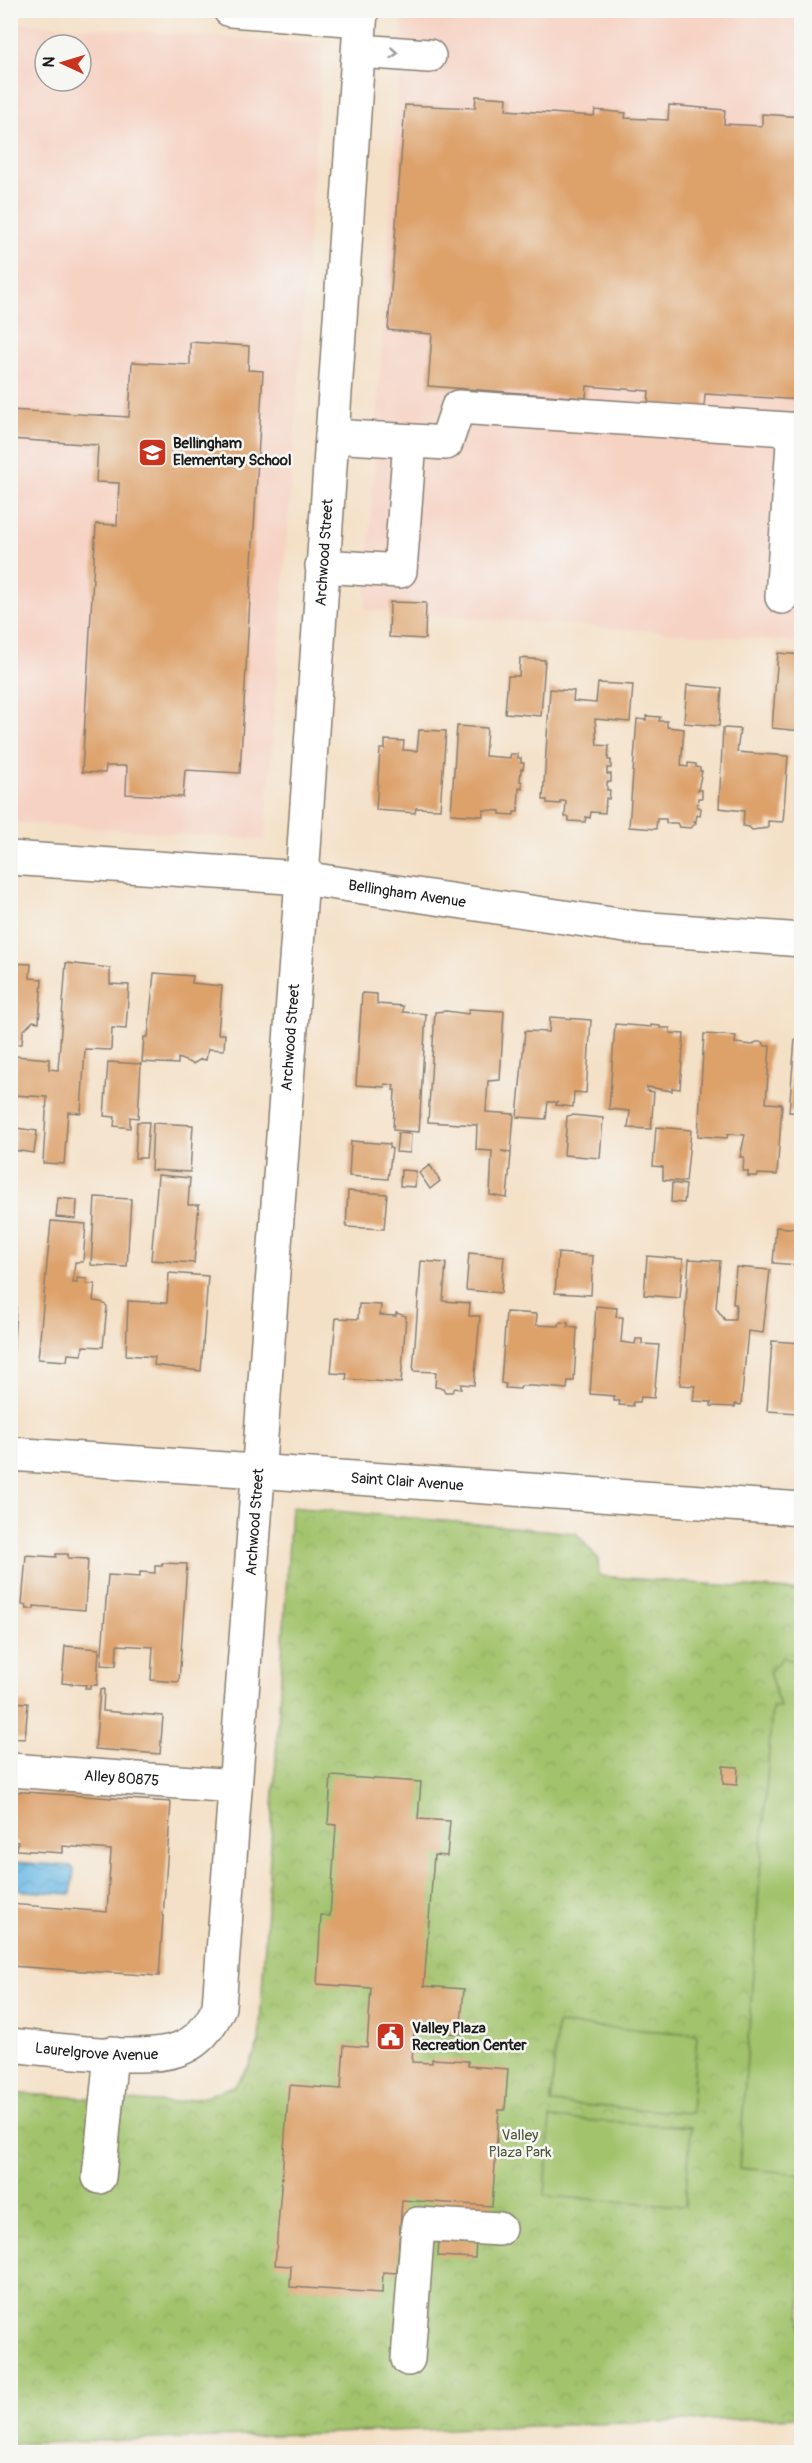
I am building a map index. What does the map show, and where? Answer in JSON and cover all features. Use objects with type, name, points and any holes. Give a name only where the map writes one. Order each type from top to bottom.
[{"type":"street","points":[[230,10],[360,27],[429,56]]},
{"type":"street","name":"Archwood Street","points":[[181,2049],[198,2038],[212,2024],[219,2007],[302,878],[360,27]]},
{"type":"street","points":[[332,436],[447,443],[458,406],[798,430],[782,597]]},
{"type":"street","points":[[322,566],[400,571],[410,441]]},
{"type":"street","name":"Bellingham Avenue","points":[[10,858],[302,878],[639,928],[801,940]]},
{"type":"street","name":"Saint Clair Avenue","points":[[10,1454],[801,1509]]},
{"type":"street","name":"Alley 80875","points":[[10,1770],[235,1786]]},
{"type":"street","name":"Laurelgrove Avenue","points":[[10,2045],[156,2055],[181,2049]]},
{"type":"street","points":[[99,2177],[111,2053]]},
{"type":"street","points":[[408,2359],[418,2224],[499,2229]]},
{"type":"shaded area","points":[[403,11],[801,11],[801,642],[365,610]]},
{"type":"shaded area","name":"Bellingham Elementary School","points":[[10,22],[323,45],[265,840],[11,822]]},
{"type":"green space","name":"Valley Plaza Park","points":[[291,1507],[576,1533],[598,1559],[599,1576],[801,1591],[801,2417],[11,2444],[10,2093],[172,2103],[209,2095],[234,2086],[249,2067],[259,2042]]},
{"type":"green space","points":[[783,1657],[802,1665],[801,2174],[739,2168],[772,1707],[780,1707],[769,1672]]},
{"type":"green space","points":[[557,2024],[697,2034],[691,2113],[551,2103]]},
{"type":"green space","points":[[550,2118],[691,2127],[685,2206],[545,2196]]},
{"type":"water","points":[[11,1862],[71,1866],[74,1870],[71,1894],[11,1890]]},
{"type":"building","points":[[476,96],[507,98],[506,110],[594,116],[595,110],[626,113],[625,118],[668,120],[669,105],[725,110],[724,124],[762,126],[762,114],[802,117],[802,400],[705,394],[704,408],[648,404],[649,391],[587,386],[586,398],[428,386],[432,334],[388,330],[405,105],[475,108]]},
{"type":"building","points":[[190,342],[249,346],[248,370],[263,371],[240,773],[185,770],[183,797],[126,794],[127,766],[106,766],[105,773],[82,772],[96,524],[117,525],[119,483],[96,482],[98,445],[10,439],[10,410],[129,417],[132,362],[190,365]]},
{"type":"building","points":[[390,602],[426,603],[425,639],[389,637]]},
{"type":"building","points":[[778,653],[802,655],[802,731],[772,728]]},
{"type":"building","points":[[520,658],[545,660],[541,716],[505,713],[508,676],[519,676]]},
{"type":"building","points":[[598,683],[633,685],[630,722],[595,719],[597,745],[609,746],[608,760],[611,760],[611,768],[607,768],[607,774],[611,774],[611,782],[607,782],[607,790],[610,790],[609,799],[606,798],[605,813],[591,812],[590,818],[586,817],[585,822],[569,821],[569,817],[565,817],[566,801],[560,801],[560,804],[547,803],[547,800],[543,800],[550,689],[574,691],[573,701],[596,703]]},
{"type":"building","points":[[687,685],[722,688],[719,726],[684,723]]},
{"type":"building","points":[[646,716],[660,717],[659,721],[667,721],[667,727],[684,729],[681,766],[688,767],[688,763],[696,764],[696,767],[702,771],[698,790],[702,790],[702,798],[698,798],[697,807],[701,808],[700,816],[697,815],[694,821],[696,823],[691,828],[679,827],[677,823],[666,823],[666,819],[657,819],[656,829],[629,827],[637,719],[646,720]]},
{"type":"building","points":[[457,726],[487,728],[485,756],[510,758],[510,754],[518,754],[518,758],[521,758],[521,763],[524,763],[520,781],[522,789],[519,788],[518,812],[514,812],[514,815],[483,810],[483,816],[451,814]]},
{"type":"building","points":[[723,728],[740,729],[737,752],[788,756],[783,822],[768,821],[768,828],[752,830],[743,826],[744,811],[719,808]]},
{"type":"building","points":[[419,730],[446,731],[440,809],[416,808],[415,813],[376,810],[380,749],[385,749],[385,740],[404,741],[403,750],[417,751]]},
{"type":"building","points":[[10,963],[31,964],[30,978],[42,979],[39,1022],[33,1021],[23,1031],[22,1044],[10,1044]]},
{"type":"building","points":[[66,963],[110,968],[110,984],[129,985],[126,1029],[112,1028],[111,1050],[85,1049],[81,1113],[68,1112],[64,1164],[43,1163],[47,1097],[13,1095],[16,1056],[49,1059],[49,1069],[58,1070]]},
{"type":"building","points":[[154,973],[193,976],[192,983],[222,986],[218,1034],[225,1034],[224,1050],[208,1049],[206,1060],[201,1059],[193,1064],[178,1058],[178,1064],[142,1062],[144,1037],[148,1037]]},
{"type":"building","points":[[362,993],[377,994],[377,1004],[403,1006],[403,1012],[426,1014],[419,1132],[393,1130],[394,1085],[385,1084],[385,1087],[356,1085]]},
{"type":"building","points":[[469,1009],[504,1011],[500,1080],[488,1081],[486,1112],[514,1114],[511,1152],[501,1151],[511,1153],[507,1198],[490,1195],[492,1151],[476,1150],[477,1125],[428,1122],[435,1012],[468,1014]]},
{"type":"building","points":[[550,1017],[591,1020],[586,1093],[574,1092],[573,1107],[548,1102],[546,1119],[517,1117],[525,1031],[549,1032]]},
{"type":"building","points":[[615,1024],[660,1026],[660,1028],[670,1028],[670,1033],[684,1034],[680,1089],[672,1088],[672,1091],[647,1087],[647,1091],[654,1092],[651,1129],[628,1128],[630,1111],[609,1109]]},
{"type":"building","points":[[704,1034],[736,1036],[735,1043],[753,1045],[756,1042],[763,1042],[765,1046],[770,1046],[766,1103],[782,1104],[777,1175],[748,1176],[748,1171],[743,1171],[744,1157],[740,1157],[745,1135],[728,1134],[727,1138],[698,1136]]},
{"type":"building","points":[[795,1039],[802,1039],[802,1113],[789,1112]]},
{"type":"building","points":[[108,1062],[141,1064],[138,1118],[130,1117],[130,1128],[114,1126],[115,1117],[104,1116]]},
{"type":"building","points":[[567,1116],[603,1118],[600,1158],[564,1155]]},
{"type":"building","points":[[137,1122],[149,1122],[146,1158],[135,1158]]},
{"type":"building","points":[[153,1123],[193,1125],[190,1172],[151,1170]]},
{"type":"building","points":[[656,1127],[691,1130],[686,1182],[663,1180],[663,1167],[653,1166]]},
{"type":"building","points":[[16,1128],[37,1131],[34,1153],[13,1150]]},
{"type":"building","points":[[398,1133],[411,1134],[410,1153],[396,1152]]},
{"type":"building","points":[[351,1141],[390,1144],[392,1149],[388,1179],[349,1176]]},
{"type":"building","points":[[430,1165],[440,1181],[430,1189],[419,1173]]},
{"type":"building","points":[[401,1170],[416,1171],[415,1187],[400,1186]]},
{"type":"building","points":[[158,1175],[190,1178],[188,1205],[199,1205],[194,1263],[151,1260]]},
{"type":"building","points":[[672,1183],[686,1185],[684,1203],[671,1202]]},
{"type":"building","points":[[348,1191],[387,1194],[384,1229],[346,1227]]},
{"type":"building","points":[[95,1197],[131,1199],[127,1267],[91,1265]]},
{"type":"building","points":[[58,1198],[77,1200],[76,1219],[56,1217]]},
{"type":"building","points":[[51,1221],[86,1224],[83,1262],[75,1262],[73,1283],[77,1283],[77,1278],[87,1279],[86,1284],[95,1284],[93,1301],[107,1306],[103,1347],[83,1346],[82,1355],[68,1354],[67,1361],[38,1359]]},
{"type":"building","points":[[776,1227],[800,1229],[798,1265],[773,1263]]},
{"type":"building","points":[[469,1253],[504,1256],[501,1293],[466,1290]]},
{"type":"building","points":[[558,1253],[593,1256],[591,1295],[555,1293]]},
{"type":"building","points":[[647,1256],[683,1259],[680,1298],[644,1295]]},
{"type":"building","points":[[689,1259],[720,1261],[716,1308],[725,1320],[735,1320],[736,1304],[733,1304],[736,1267],[770,1270],[763,1333],[748,1331],[741,1405],[735,1404],[735,1407],[711,1406],[711,1402],[693,1401],[695,1386],[680,1385]]},
{"type":"building","points":[[421,1261],[446,1263],[443,1301],[470,1303],[469,1316],[480,1316],[474,1385],[461,1384],[461,1389],[455,1388],[452,1392],[445,1392],[443,1388],[435,1387],[436,1372],[413,1371]]},
{"type":"building","points":[[169,1273],[208,1276],[201,1371],[154,1365],[155,1357],[126,1355],[128,1301],[167,1303]]},
{"type":"building","points":[[359,1304],[381,1305],[380,1315],[396,1316],[396,1313],[406,1316],[401,1383],[346,1379],[347,1374],[331,1373],[336,1318],[358,1319]]},
{"type":"building","points":[[10,1306],[16,1307],[13,1357],[10,1357]]},
{"type":"building","points":[[596,1306],[617,1308],[616,1317],[623,1317],[621,1342],[635,1344],[636,1339],[642,1339],[642,1344],[659,1345],[654,1398],[641,1397],[640,1402],[633,1402],[633,1406],[619,1405],[620,1401],[614,1401],[614,1396],[590,1394]]},
{"type":"building","points":[[506,1312],[537,1314],[536,1325],[559,1326],[560,1322],[568,1323],[568,1327],[577,1328],[574,1381],[568,1381],[567,1389],[533,1386],[521,1386],[520,1389],[505,1388],[506,1384],[501,1383]]},
{"type":"building","points":[[772,1341],[802,1343],[802,1407],[800,1406],[799,1413],[767,1411]]},
{"type":"building","points":[[56,1554],[68,1554],[68,1558],[88,1559],[85,1610],[34,1606],[34,1609],[26,1609],[27,1606],[22,1605],[26,1555],[56,1557]]},
{"type":"building","points":[[162,1563],[187,1564],[179,1682],[151,1680],[153,1647],[117,1645],[116,1666],[101,1665],[108,1575],[140,1577],[140,1572],[155,1573],[155,1566],[162,1566]]},
{"type":"building","points":[[65,1646],[99,1649],[97,1685],[85,1688],[86,1685],[62,1683]]},
{"type":"building","points":[[104,1689],[103,1711],[163,1716],[160,1754],[95,1749],[100,1690]]},
{"type":"building","points":[[10,1702],[28,1703],[25,1739],[10,1738]]},
{"type":"building","points":[[723,1766],[738,1767],[737,1785],[723,1784]]},
{"type":"building","name":"Valley Plaza Recreation Center","points":[[331,1776],[421,1782],[418,1819],[450,1821],[447,1856],[434,1855],[424,1986],[464,1989],[460,2034],[414,2031],[412,2062],[432,2063],[432,2059],[468,2061],[468,2066],[508,2069],[505,2110],[499,2110],[492,2206],[402,2200],[397,2273],[383,2272],[382,2293],[290,2287],[291,2266],[275,2265],[289,2085],[341,2089],[344,2045],[367,2047],[371,1988],[317,1984],[321,1915],[330,1916],[336,1825],[328,1824]]},
{"type":"building","points":[[10,1791],[171,1802],[159,1976],[10,1966],[10,1904],[107,1912],[111,1850],[63,1846],[63,1853],[17,1850],[18,1842],[10,1841]]},
{"type":"building","points":[[439,2238],[476,2240],[475,2258],[438,2256]]},
{"type":"place","name":"Bellingham Elementary School","points":[[152,452]]},
{"type":"place","name":"Valley Plaza Recreation Center","points":[[391,2037]]}]
